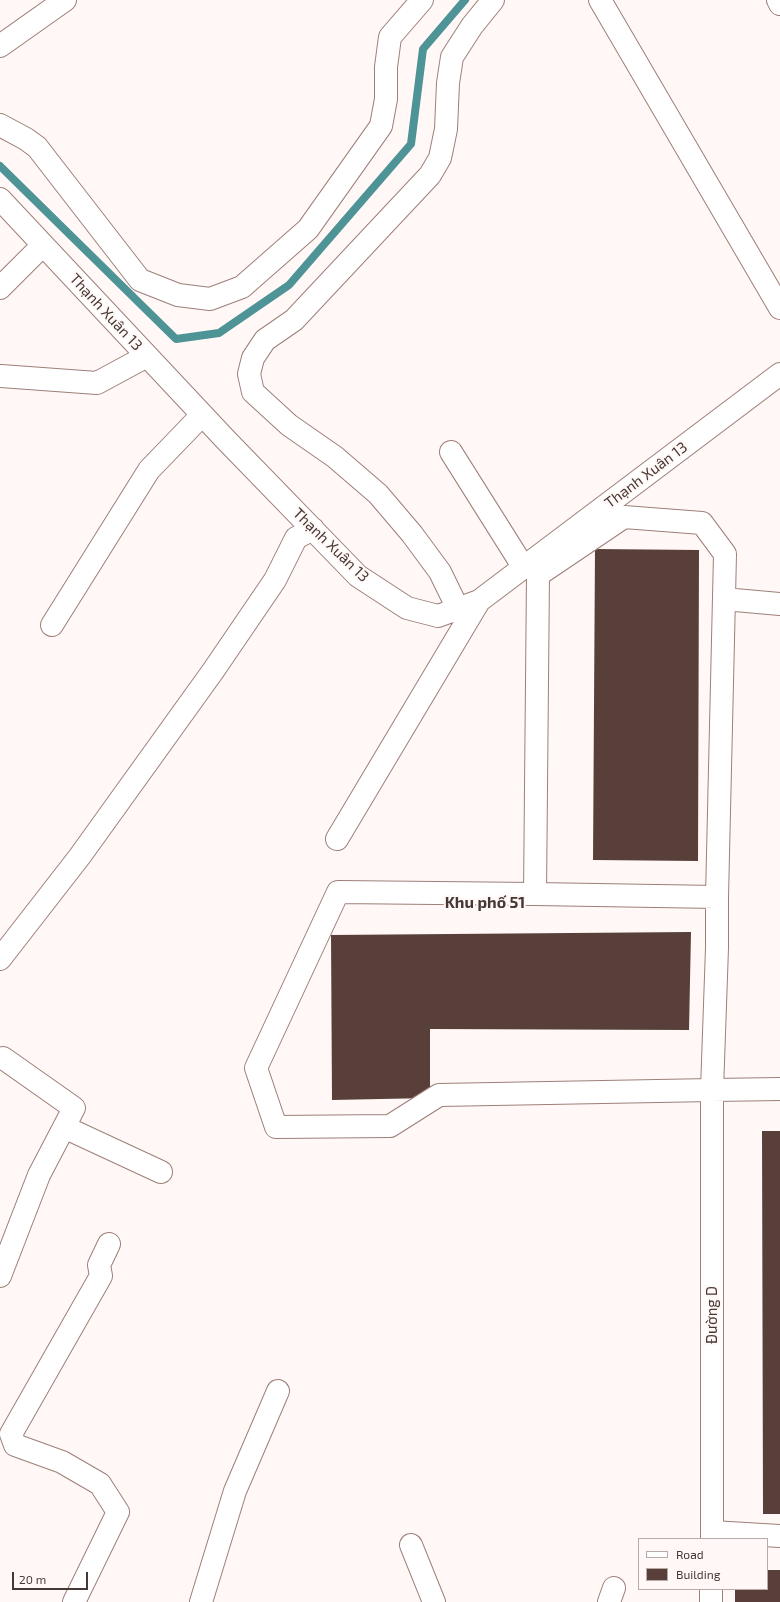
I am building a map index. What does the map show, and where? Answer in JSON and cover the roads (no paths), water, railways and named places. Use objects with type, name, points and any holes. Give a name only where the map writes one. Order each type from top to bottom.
[{"type":"street","points":[[0,46],[65,0]]},
{"type":"street","points":[[0,126],[26,139],[37,147],[140,280],[178,296],[210,299],[242,287],[308,229],[351,170],[380,126],[386,99],[386,67],[390,37],[422,0]]},
{"type":"street","points":[[458,609],[440,572],[412,534],[378,494],[335,457],[283,420],[253,392],[249,374],[254,358],[265,340],[294,320],[430,175],[440,158],[446,129],[448,83],[452,57],[472,26],[493,0]]},
{"type":"street","points":[[600,0],[780,308]]},
{"type":"street","points":[[778,0],[780,4]]},
{"type":"street","name":"Thạnh Xuân 13","points":[[0,199],[202,415],[358,576],[407,608],[438,616],[479,601],[780,374]]},
{"type":"street","points":[[0,288],[43,245]]},
{"type":"street","points":[[1,376],[97,383],[147,356]]},
{"type":"street","points":[[52,625],[149,470],[202,415]]},
{"type":"street","points":[[451,452],[524,568]]},
{"type":"street","name":"Đường D","points":[[535,894],[538,575],[624,517],[702,523],[726,554],[717,948],[712,1090],[712,1536]]},
{"type":"street","points":[[0,959],[80,856],[212,671],[275,580],[296,538],[313,529]]},
{"type":"street","points":[[724,599],[780,604]]},
{"type":"street","points":[[337,839],[479,601]]},
{"type":"street","points":[[717,897],[338,892],[256,1068],[276,1127],[390,1126],[439,1096],[780,1090]]},
{"type":"street","points":[[0,1276],[39,1175],[74,1108],[3,1058]]},
{"type":"street","points":[[64,1127],[161,1172]]},
{"type":"street","points":[[74,1602],[118,1512],[100,1484],[62,1462],[15,1445],[11,1434],[102,1276],[99,1265],[110,1244]]},
{"type":"street","points":[[201,1602],[235,1491],[278,1391]]},
{"type":"street","points":[[712,1536],[780,1536]]},
{"type":"street","points":[[411,1545],[434,1602]]},
{"type":"street","points":[[711,1602],[712,1590]]},
{"type":"waterway","points":[[0,166],[176,339],[219,333],[289,285],[411,144],[423,49],[465,0]]},
{"type":"district","name":"Khu phố 51","points":[[485,903]]}]
